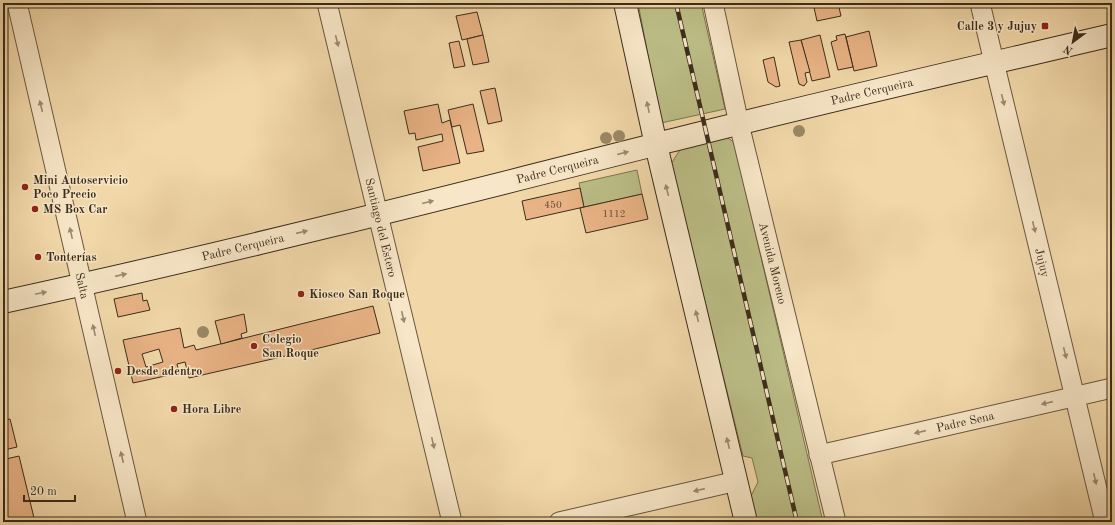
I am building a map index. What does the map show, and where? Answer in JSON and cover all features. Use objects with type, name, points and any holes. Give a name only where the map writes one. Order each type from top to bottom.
[{"type":"street","name":"Salta","points":[[17,3],[137,522]]},
{"type":"street","name":"Santiago del Estero","points":[[327,3],[452,522]]},
{"type":"street","points":[[625,3],[656,145],[746,522]]},
{"type":"street","name":"Avenida Moreno","points":[[712,3],[739,124],[836,522]]},
{"type":"street","name":"Jujuy","points":[[980,3],[1105,522]]},
{"type":"street","name":"Padre Cerqueira","points":[[3,302],[379,214],[739,124],[1112,35]]},
{"type":"street","name":"Padre Sena","points":[[819,455],[1112,388]]},
{"type":"street","points":[[559,522],[737,481]]},
{"type":"green space","points":[[638,3],[701,3],[725,109],[661,123]]},
{"type":"green space","points":[[723,135],[734,142],[823,522],[755,522],[749,500],[758,482],[752,458],[743,456],[671,164],[681,148]]},
{"type":"green space","points":[[637,170],[642,194],[584,207],[579,183]]},
{"type":"building","points":[[813,3],[838,3],[841,16],[817,21]]},
{"type":"building","points":[[477,12],[483,35],[462,40],[456,16]]},
{"type":"building","points":[[869,31],[877,66],[854,71],[846,37]]},
{"type":"building","points":[[845,34],[853,67],[838,70],[831,42],[837,40],[836,36]]},
{"type":"building","points":[[483,35],[489,62],[473,65],[467,39]]},
{"type":"building","points":[[820,35],[830,77],[812,81],[801,40]]},
{"type":"building","points":[[801,40],[810,72],[805,73],[807,82],[804,86],[799,84],[789,42]]},
{"type":"building","points":[[459,41],[465,66],[454,68],[449,43]]},
{"type":"building","points":[[774,57],[780,86],[776,87],[768,82],[763,60]]},
{"type":"building","points":[[495,88],[502,121],[488,124],[480,91]]},
{"type":"building","points":[[438,104],[442,123],[450,120],[460,163],[423,171],[418,147],[443,141],[442,134],[416,140],[415,133],[409,134],[404,111]]},
{"type":"building","points":[[473,104],[484,151],[467,154],[460,125],[452,127],[448,110]]},
{"type":"building","points":[[580,188],[584,207],[526,220],[522,201]]},
{"type":"building","points":[[642,194],[648,219],[586,233],[580,208]]},
{"type":"building","points":[[142,293],[143,301],[147,300],[150,310],[118,317],[114,299]]},
{"type":"building","points":[[373,306],[380,333],[189,378],[185,362],[177,364],[179,373],[133,383],[123,340],[180,328],[184,348],[194,345],[196,350]],"holes":[[[159,349],[163,362],[146,367],[142,354]]]},
{"type":"building","points":[[244,314],[247,332],[241,334],[242,338],[221,344],[215,321]]},
{"type":"building","points":[[10,419],[17,447],[4,450],[6,459],[19,456],[35,522],[3,522],[3,421]]},
{"type":"railway","points":[[676,3],[797,522]]},
{"type":"place","name":"Calle 3 y Jujuy","points":[[1045,26]]},
{"type":"place","name":"Mini Autoservicio Poco Precio","points":[[25,187]]},
{"type":"place","name":"MS Box Car","points":[[35,209]]},
{"type":"place","name":"Tonterías","points":[[38,257]]},
{"type":"place","name":"Kiosco San Roque","points":[[301,294]]},
{"type":"place","name":"Colegio San Roque","points":[[254,346]]},
{"type":"place","name":"Desde adentro","points":[[118,371]]},
{"type":"place","name":"Hora Libre","points":[[174,409]]}]
